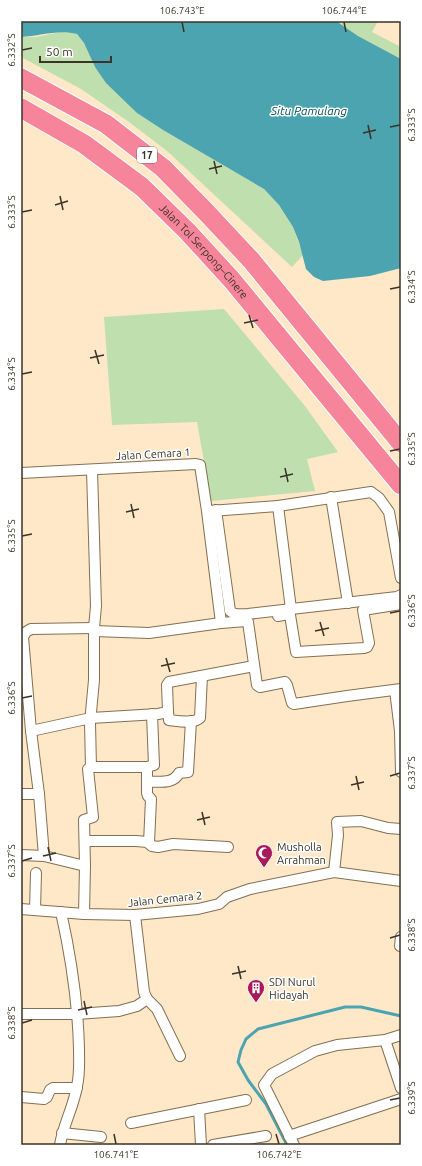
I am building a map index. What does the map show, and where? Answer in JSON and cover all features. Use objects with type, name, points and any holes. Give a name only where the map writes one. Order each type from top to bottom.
[{"type":"highway","name":"17","points":[[21,78],[106,124],[163,168],[250,260],[401,441]]},
{"type":"highway","name":"Jalan Tol Serpong–Cinere","points":[[21,108],[84,144],[142,187],[188,231],[231,279],[401,485]]},
{"type":"highway","points":[[370,448],[401,494]]},
{"type":"street","name":"Jalan Cemara 1","points":[[21,473],[200,465],[212,511],[221,623]]},
{"type":"street","points":[[84,914],[84,819],[93,817],[88,769],[91,767],[91,718],[94,680],[94,629],[96,606],[92,470]]},
{"type":"street","points":[[401,578],[389,512],[379,498],[371,492],[278,506],[212,511],[230,611],[235,615],[398,597],[401,595]]},
{"type":"street","points":[[332,497],[348,603]]},
{"type":"street","points":[[278,506],[291,609]]},
{"type":"street","points":[[44,856],[23,636],[31,628],[94,629],[149,634],[288,614],[291,618],[294,647],[296,652],[364,648],[369,644],[363,610],[401,604]]},
{"type":"street","points":[[246,621],[248,622],[250,632],[258,686],[285,682],[292,703],[294,704],[398,689],[401,772]]},
{"type":"street","points":[[202,676],[200,718],[198,720],[191,721],[169,720],[168,683],[202,676],[254,666]]},
{"type":"street","points":[[31,731],[91,718],[168,712]]},
{"type":"street","points":[[91,767],[147,767],[154,765],[152,714]]},
{"type":"street","points":[[147,782],[170,781],[174,780],[179,773],[188,772],[191,721]]},
{"type":"street","points":[[147,767],[148,796],[151,799],[149,843]]},
{"type":"street","points":[[21,794],[39,794]]},
{"type":"street","points":[[334,872],[338,835],[337,822],[360,821],[388,828],[401,829]]},
{"type":"street","points":[[85,842],[136,841],[149,843],[152,846],[158,847],[173,844],[228,847]]},
{"type":"street","points":[[21,855],[44,856],[85,866]]},
{"type":"street","name":"Jalan Cemara 2","points":[[21,909],[84,914],[135,915],[198,909],[219,904],[227,897],[250,889],[334,872],[401,881]]},
{"type":"street","points":[[35,910],[36,873]]},
{"type":"street","points":[[60,1145],[62,1133],[77,1088],[79,1064],[77,1014],[70,951],[61,912]]},
{"type":"street","points":[[135,915],[144,992],[147,999],[157,1009],[180,1056]]},
{"type":"street","points":[[401,937],[401,946]]},
{"type":"street","points":[[21,1014],[77,1014],[119,1011],[137,1006],[147,999]]},
{"type":"street","points":[[401,1035],[385,1040],[326,1047],[315,1051],[272,1074],[264,1085],[292,1140],[401,1099]]},
{"type":"street","points":[[385,1040],[401,1088]]},
{"type":"street","points":[[21,1097],[44,1100],[53,1088],[77,1088]]},
{"type":"street","points":[[131,1123],[246,1100]]},
{"type":"street","points":[[199,1109],[201,1145]]},
{"type":"street","points":[[62,1133],[101,1137]]},
{"type":"street","points":[[213,1145],[266,1136]]},
{"type":"green space","points":[[336,21],[378,21],[372,32],[401,47],[401,59],[358,36]]},
{"type":"green space","points":[[66,31],[77,34],[84,43],[95,67],[137,113],[163,130],[264,189],[279,205],[293,227],[303,255],[292,267],[167,151],[129,122],[81,89],[21,57],[21,37],[36,37]]},
{"type":"green space","points":[[224,309],[305,406],[338,452],[307,459],[315,491],[211,501],[197,422],[112,425],[104,317]]},
{"type":"water","name":"Situ Pamulang","points":[[21,21],[336,21],[358,36],[401,59],[401,268],[370,276],[323,281],[314,277],[306,269],[299,242],[293,227],[279,205],[264,189],[163,130],[137,113],[106,83],[95,67],[84,43],[77,34],[56,32],[21,37]]},
{"type":"waterway","points":[[287,1145],[266,1104],[248,1080],[238,1062],[246,1039],[258,1029],[345,1007],[361,1007],[401,1016]]},
{"type":"place","name":"Musholla Arrahman","points":[[264,868]]},
{"type":"place","name":"SDI Nurul Hidayah","points":[[256,1003]]}]
